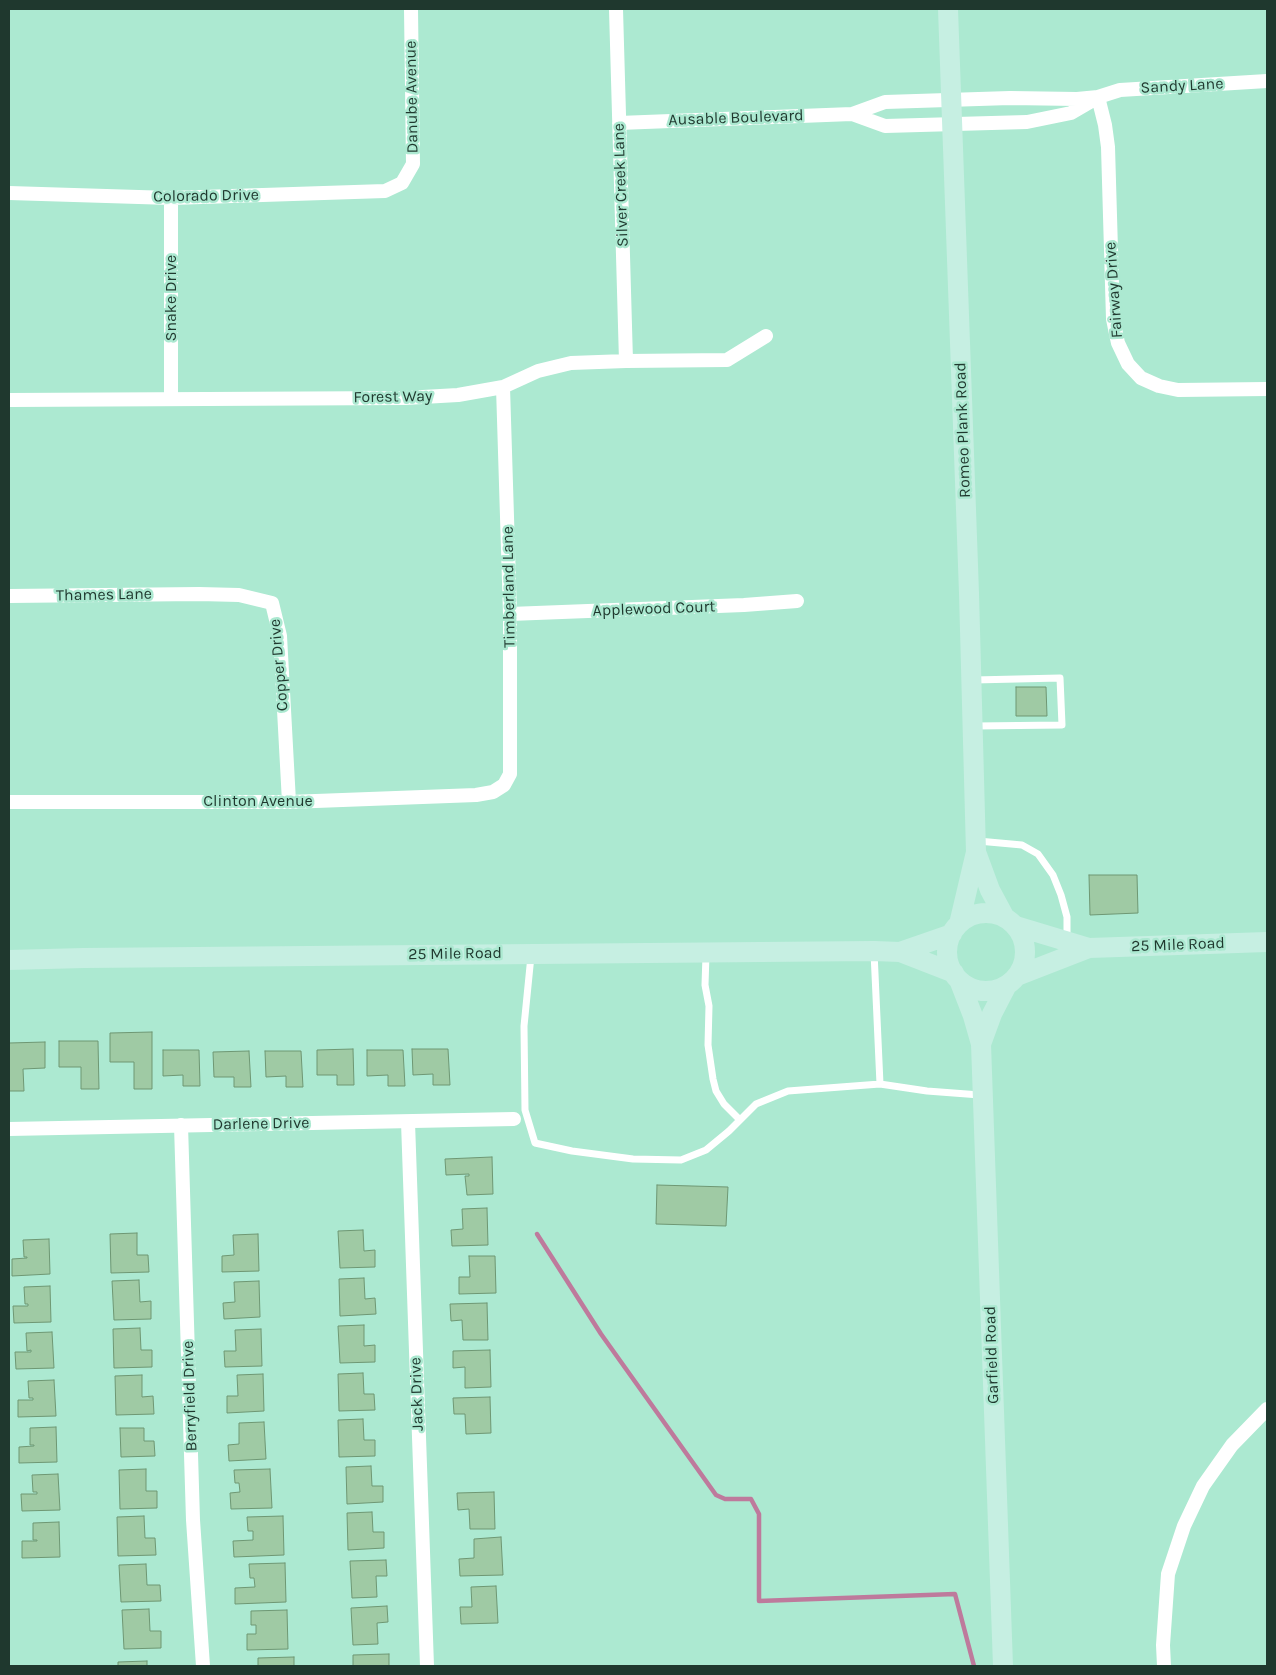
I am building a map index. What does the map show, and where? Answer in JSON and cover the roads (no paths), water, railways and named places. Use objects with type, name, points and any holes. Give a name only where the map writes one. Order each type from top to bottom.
[{"type":"street","name":"Danube Avenue","points":[[402,183],[413,164],[411,9]]},
{"type":"street","name":"Silver Creek Lane","points":[[616,9],[626,361]]},
{"type":"street","name":"Romeo Plank Road","points":[[948,9],[975,846],[955,929]]},
{"type":"street","name":"Sandy Lane","points":[[952,101],[1028,98],[1078,99],[1098,97],[1120,90],[1267,82]]},
{"type":"street","name":"Sandy Lane","points":[[952,125],[1027,122],[1048,118],[1071,113],[1098,97]]},
{"type":"street","name":"Fairway Drive","points":[[1098,97],[1108,147],[1113,319],[1118,344],[1128,364],[1141,378],[1159,386],[1178,390],[1267,388]]},
{"type":"street","name":"Ausable Boulevard","points":[[620,122],[852,114],[884,102],[952,101]]},
{"type":"street","name":"Ausable Boulevard","points":[[852,114],[885,126],[952,125]]},
{"type":"street","name":"Colorado Drive","points":[[9,192],[171,198],[385,191],[402,183]]},
{"type":"street","name":"Snake Drive","points":[[170,398],[171,198]]},
{"type":"street","name":"Forest Way","points":[[9,400],[405,398],[458,395],[503,387],[538,371],[571,363],[727,360],[766,336]]},
{"type":"street","name":"Timberland Lane","points":[[503,387],[510,614],[510,774],[504,785]]},
{"type":"street","name":"Thames Lane","points":[[9,596],[199,594]]},
{"type":"street","name":"Copper Drive","points":[[199,594],[239,595],[272,603],[280,636],[289,802]]},
{"type":"street","name":"Applewood Court","points":[[510,614],[744,605],[797,601]]},
{"type":"street","name":"Clinton Avenue","points":[[9,802],[289,802],[476,795],[494,792],[504,785]]},
{"type":"street","name":"Romeo Plank Road","points":[[975,846],[990,890],[1010,922]]},
{"type":"street","points":[[981,914],[994,914],[1010,922],[1023,938],[1025,951],[1023,965],[1012,981],[994,990],[981,991],[969,987],[956,977],[948,958],[948,946],[955,929],[969,917],[981,914]]},
{"type":"street","name":"25 Mile Road","points":[[1010,922],[1089,948]]},
{"type":"street","name":"25 Mile Road","points":[[900,952],[955,929]]},
{"type":"street","name":"25 Mile Road","points":[[1012,981],[1089,948],[1267,942]]},
{"type":"street","name":"25 Mile Road","points":[[9,960],[874,951],[900,952],[956,977]]},
{"type":"street","name":"Garfield Road","points":[[956,977],[981,1044],[1003,1666]]},
{"type":"street","name":"Garfield Road","points":[[981,1044],[992,1014],[1012,981]]},
{"type":"street","name":"Darlene Drive","points":[[9,1129],[514,1119]]},
{"type":"street","name":"Jack Drive","points":[[408,1122],[427,1666]]},
{"type":"street","name":"Berryfield Drive","points":[[181,1125],[193,1520],[202,1666]]},
{"type":"street","points":[[1164,1666],[1163,1644],[1168,1574],[1184,1526],[1203,1486],[1232,1445],[1267,1409]]},
{"type":"lane","points":[[971,680],[1060,678],[1062,725],[972,726]]},
{"type":"lane","points":[[975,846],[1022,845],[1038,854],[1053,875],[1061,895],[1067,917],[1067,940]]},
{"type":"lane","points":[[874,951],[880,1084]]},
{"type":"lane","points":[[706,952],[705,985],[709,1006],[708,1045],[712,1079],[716,1091],[724,1104],[740,1120]]},
{"type":"lane","points":[[531,954],[524,1026],[525,1110],[535,1143],[572,1152],[633,1159],[681,1160],[706,1150],[756,1104],[788,1091],[880,1084],[927,1091],[983,1096]]},
{"type":"waterway","points":[[537,1234],[601,1334],[716,1495],[725,1499],[751,1499],[759,1514],[759,1601],[955,1594],[974,1666]]}]
